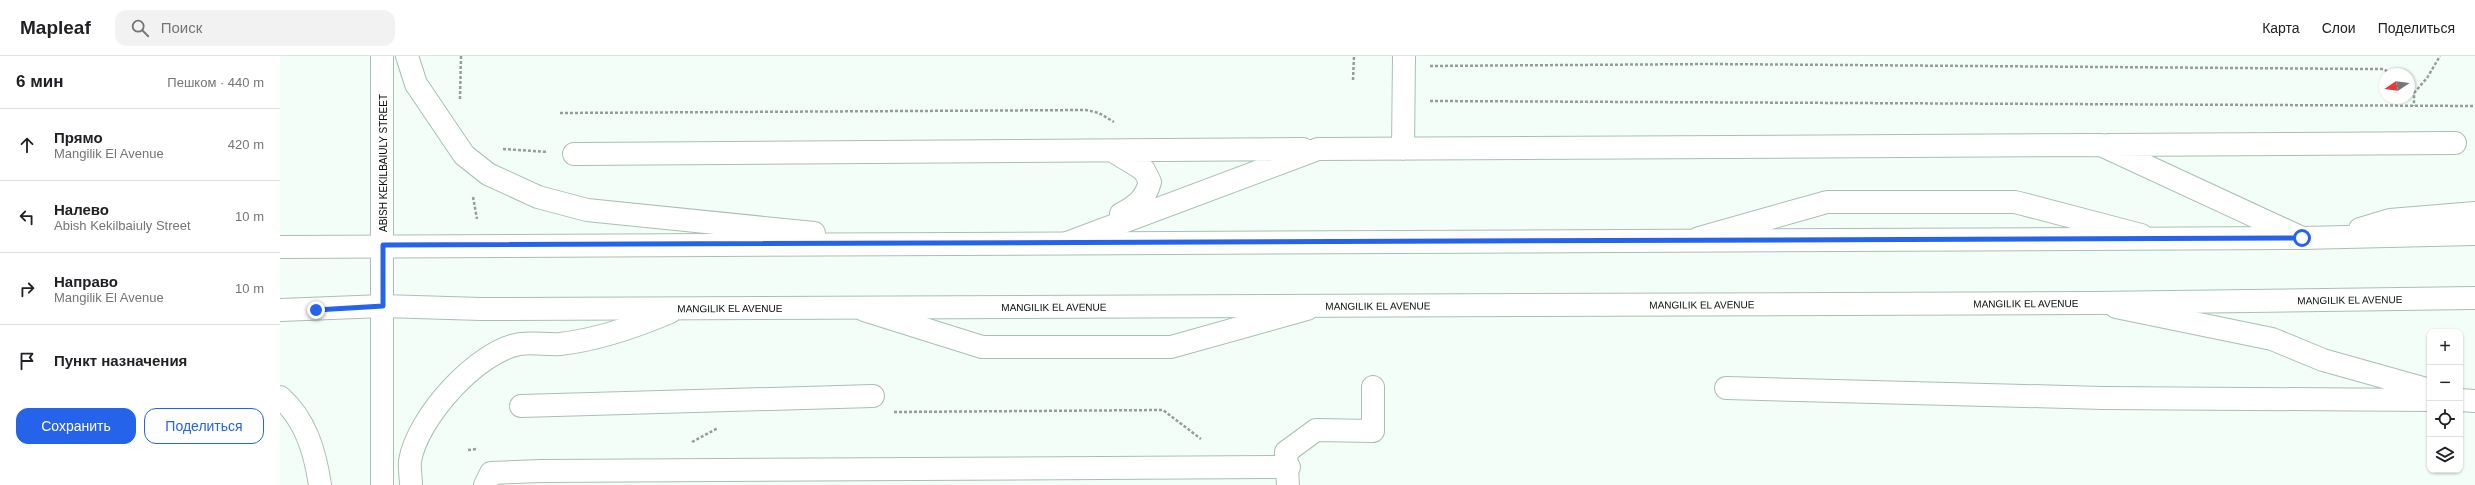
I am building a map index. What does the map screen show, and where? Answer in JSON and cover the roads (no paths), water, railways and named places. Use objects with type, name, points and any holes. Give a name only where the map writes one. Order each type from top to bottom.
[{"type":"main road","name":"ABISH KEKILBAIULY STREET","points":[[382,56],[382,485]]},
{"type":"main road","points":[[406,56],[416,84],[464,155],[488,174],[538,197],[587,210],[788,229],[896,244]]},
{"type":"main road","points":[[1403,149],[1404,56]]},
{"type":"main road","points":[[574,154],[2454,143]]},
{"type":"main road","points":[[2101,145],[2302,238]]},
{"type":"main road","points":[[1065,243],[1318,149]]},
{"type":"main road","points":[[1065,243],[1137,205],[1146,195],[1150,182],[1144,170],[1112,151]]},
{"type":"main road","points":[[1690,240],[1827,202],[2015,202],[2152,238]]},
{"type":"main road","points":[[2331,237],[2390,220],[2475,213]]},
{"type":"main road","points":[[280,247],[383,245],[2302,238],[2475,234]]},
{"type":"main road","name":"MANGILIK EL AVENUE","points":[[280,310],[383,306],[481,309],[1319,306],[2093,303],[2475,298]]},
{"type":"main road","points":[[2093,303],[2272,339],[2323,360],[2427,389]]},
{"type":"main road","points":[[857,307],[982,347],[1171,347],[1319,306]]},
{"type":"main road","points":[[411,485],[410,460],[422,428],[442,399],[464,375],[489,356],[520,344],[560,344],[633,328],[680,308]]},
{"type":"main road","points":[[486,485],[491,473],[541,471],[1289,476],[1286,452],[1316,430],[1373,431],[1373,387]]},
{"type":"main road","points":[[1726,388],[2103,398],[2427,400]]},
{"type":"main road","points":[[521,406],[874,396]]},
{"type":"main road","points":[[280,397],[305,428],[316,460],[320,485]]}]
